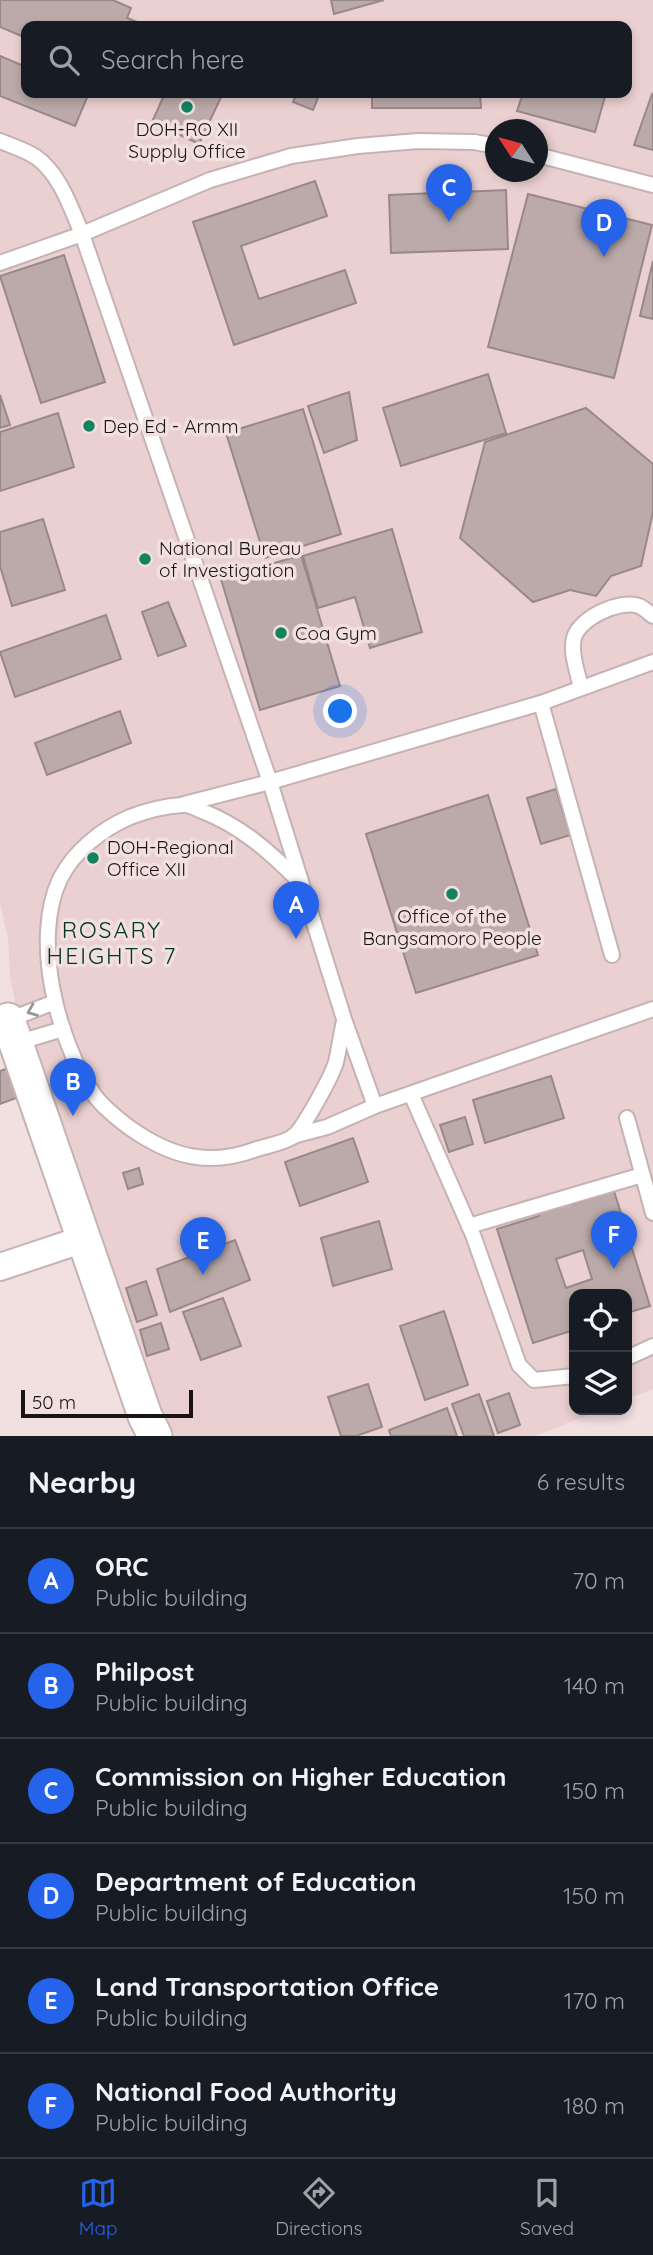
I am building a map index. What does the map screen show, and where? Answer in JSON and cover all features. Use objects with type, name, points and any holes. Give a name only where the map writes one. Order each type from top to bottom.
[{"type":"street","points":[[6,1034],[84,1239],[149,1435]]},
{"type":"street","points":[[0,1267],[84,1239]]},
{"type":"lane","points":[[0,141],[36,157],[48,168],[62,189],[82,234],[270,782],[344,1019],[375,1106]]},
{"type":"lane","points":[[0,263],[82,234],[210,180],[291,156],[418,141],[485,144]]},
{"type":"lane","points":[[548,158],[653,185]]},
{"type":"lane","points":[[581,688],[574,656],[574,638],[582,623],[622,605],[639,606],[653,616]]},
{"type":"lane","points":[[653,662],[541,703],[270,782],[142,813],[115,824],[81,849],[60,878],[52,905],[47,945],[50,978],[63,1029],[72,1054],[96,1096],[117,1119],[143,1137],[175,1154],[202,1158],[237,1156],[327,1127],[375,1106],[653,1009]]},
{"type":"lane","points":[[541,703],[612,955]]},
{"type":"lane","points":[[184,804],[215,816],[259,843],[303,885]]},
{"type":"lane","points":[[6,1034],[55,1002]]},
{"type":"lane","points":[[293,1136],[324,1087],[335,1063],[344,1019]]},
{"type":"lane","points":[[6,1034],[63,1029]]},
{"type":"lane","points":[[411,1094],[469,1226],[519,1365],[534,1380],[569,1376]]},
{"type":"lane","points":[[627,1118],[653,1213]]},
{"type":"lane","points":[[469,1226],[642,1175]]},
{"type":"lane","points":[[632,1356],[653,1346]]},
{"type":"shaded area","points":[[0,0],[653,0],[653,1389],[632,1397],[632,1289],[569,1289],[569,1415],[588,1415],[536,1436],[169,1436],[16,1006],[10,977],[8,939],[0,902]]},
{"type":"building","points":[[0,0],[113,0],[131,8],[127,18],[134,21],[21,21],[21,36],[0,27]]},
{"type":"building","points":[[331,0],[384,0],[334,14]]},
{"type":"building","points":[[0,56],[21,65],[21,98],[87,98],[75,126],[0,96]]},
{"type":"building","points":[[653,95],[653,150],[634,145]]},
{"type":"building","name":"DOH-RO XII Supply Office","points":[[163,98],[221,98],[199,144],[152,122]]},
{"type":"building","points":[[295,98],[318,98],[313,110],[293,102]]},
{"type":"building","points":[[372,98],[480,98],[481,108],[372,108]]},
{"type":"building","points":[[521,98],[605,98],[595,132],[517,111]]},
{"type":"building","points":[[315,181],[327,216],[241,246],[259,299],[345,270],[356,303],[234,345],[193,222]]},
{"type":"building","points":[[506,190],[508,249],[391,253],[389,195]]},
{"type":"building","points":[[528,194],[652,225],[614,378],[488,347]]},
{"type":"building","points":[[64,255],[105,382],[41,403],[0,276]]},
{"type":"building","points":[[653,261],[653,319],[640,316]]},
{"type":"building","points":[[488,374],[506,433],[401,466],[383,408]]},
{"type":"building","points":[[349,392],[357,440],[324,453],[308,406]]},
{"type":"building","points":[[0,395],[10,425],[0,428]]},
{"type":"building","points":[[586,408],[653,464],[653,512],[641,566],[611,576],[596,596],[570,590],[533,602],[460,538],[485,442]]},
{"type":"building","points":[[303,409],[341,534],[265,558],[226,433]]},
{"type":"building","points":[[58,413],[74,467],[0,491],[0,432]]},
{"type":"building","points":[[43,519],[65,590],[12,606],[0,566],[0,532]]},
{"type":"building","name":"Coa Gym","points":[[392,529],[422,632],[370,648],[355,597],[318,608],[303,556]]},
{"type":"building","name":"Coa Gym","points":[[301,555],[340,686],[260,710],[221,579]]},
{"type":"building","points":[[168,602],[186,646],[158,656],[142,612]]},
{"type":"building","points":[[106,615],[121,659],[15,697],[0,652]]},
{"type":"building","points":[[120,711],[131,743],[47,775],[35,743]]},
{"type":"building","points":[[556,789],[570,835],[541,844],[527,798]]},
{"type":"building","name":"Office of the Bangsamoro People","points":[[488,795],[538,955],[416,993],[366,834]]},
{"type":"building","points":[[8,1068],[19,1097],[0,1104],[0,1071]]},
{"type":"building","points":[[551,1076],[564,1118],[485,1143],[473,1100]]},
{"type":"building","points":[[465,1117],[473,1144],[449,1152],[440,1125]]},
{"type":"building","points":[[353,1138],[368,1182],[300,1206],[285,1162]]},
{"type":"building","points":[[139,1168],[143,1184],[128,1189],[123,1173]]},
{"type":"building","points":[[614,1191],[650,1306],[632,1311],[632,1289],[569,1289],[569,1332],[533,1343],[497,1229],[539,1216],[537,1209],[572,1198],[574,1204]],"holes":[[[583,1250],[592,1279],[566,1288],[556,1259]]]},
{"type":"building","points":[[379,1221],[392,1269],[333,1286],[321,1238]]},
{"type":"building","points":[[235,1240],[250,1280],[170,1312],[157,1269]]},
{"type":"building","points":[[146,1281],[157,1315],[137,1322],[126,1288]]},
{"type":"building","points":[[223,1298],[241,1346],[201,1360],[183,1312]]},
{"type":"building","points":[[444,1311],[468,1385],[425,1400],[400,1326]]},
{"type":"building","points":[[161,1323],[169,1349],[147,1356],[140,1330]]},
{"type":"building","points":[[368,1384],[382,1427],[356,1436],[341,1436],[328,1397]]},
{"type":"building","points":[[509,1393],[520,1425],[498,1433],[487,1401]]},
{"type":"building","points":[[479,1394],[494,1436],[464,1436],[452,1404]]},
{"type":"building","points":[[447,1408],[457,1436],[391,1436],[389,1430]]},
{"type":"place","name":"DOH-RO XII Supply Office","points":[[187,107]]},
{"type":"place","name":"Commission on Higher Education","points":[[449,222]]},
{"type":"place","name":"Department of Education","points":[[604,257]]},
{"type":"place","name":"Dep Ed - Armm","points":[[89,426]]},
{"type":"place","name":"National Bureau of Investigation","points":[[145,559]]},
{"type":"place","name":"Coa Gym","points":[[281,633]]},
{"type":"place","name":"DOH-Regional Office XII","points":[[93,858]]},
{"type":"place","name":"Office of the Bangsamoro People","points":[[452,894]]},
{"type":"place","name":"ORC","points":[[296,939]]},
{"type":"place","name":"Philpost","points":[[73,1116]]},
{"type":"place","name":"National Food Authority","points":[[614,1269]]},
{"type":"place","name":"Land Transportation Office","points":[[203,1275]]},
{"type":"district","name":"ROSARY HEIGHTS 7","points":[[112,943]]}]
